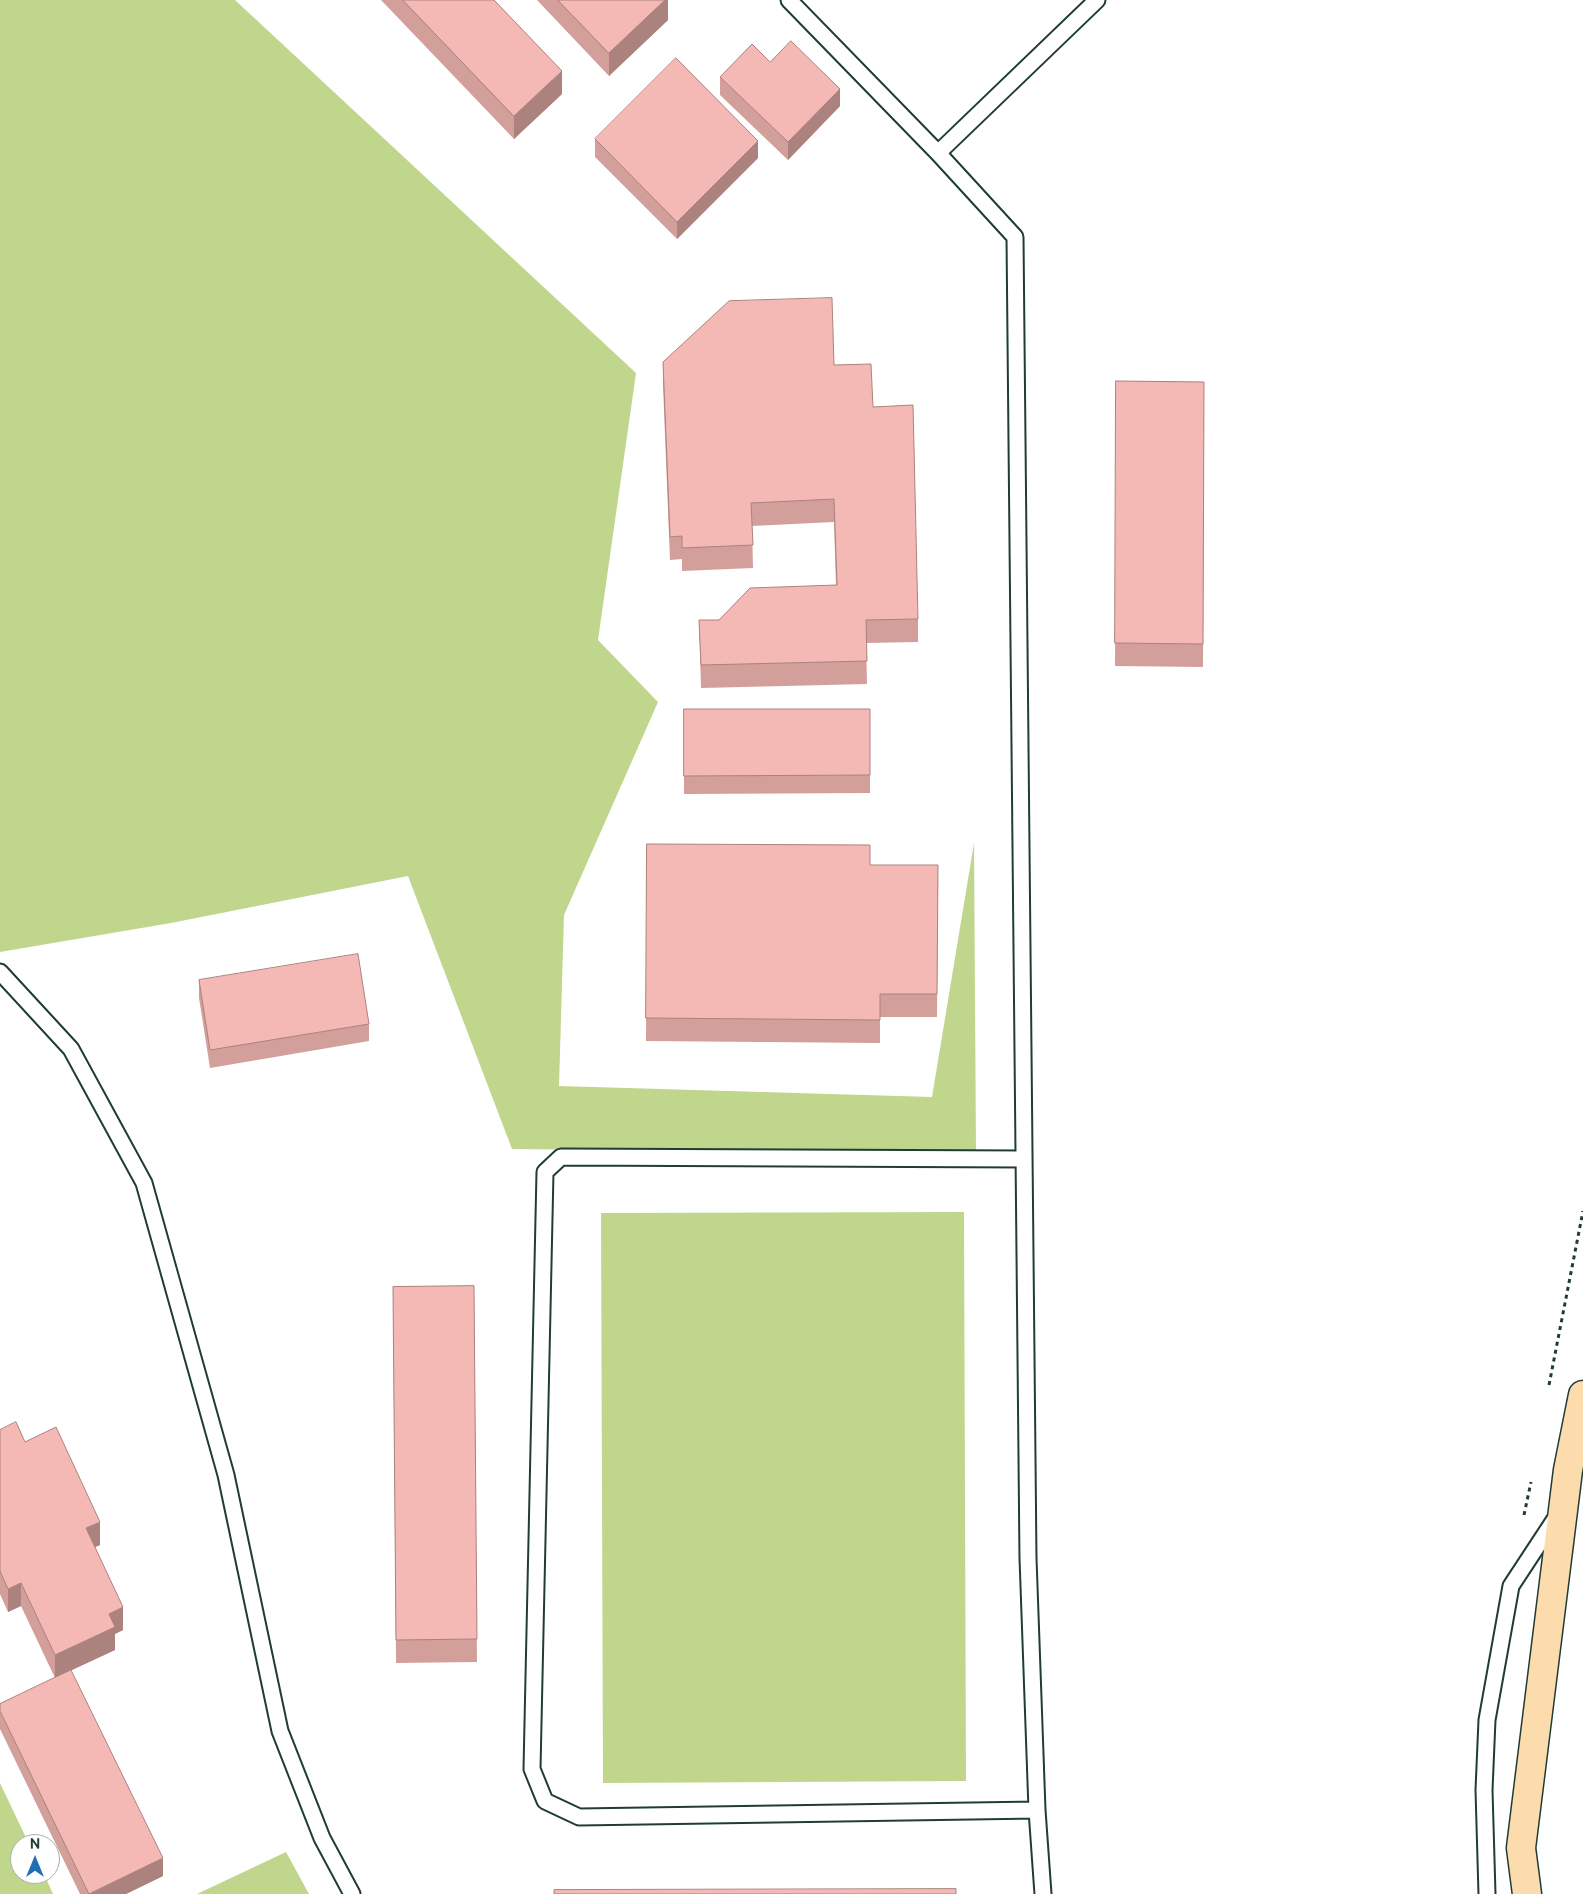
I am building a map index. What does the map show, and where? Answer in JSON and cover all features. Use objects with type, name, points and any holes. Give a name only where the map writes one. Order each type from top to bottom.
[{"type":"main road","points":[[1527,1894],[1521,1848],[1568,1470],[1583,1395]]},
{"type":"lane","points":[[789,0],[938,153],[1015,237],[1028,1558],[1042,1894]]},
{"type":"lane","points":[[938,153],[1097,0]]},
{"type":"lane","points":[[0,972],[71,1049],[144,1183],[226,1474],[280,1731],[322,1838],[352,1894]]},
{"type":"lane","points":[[1024,1159],[561,1157],[544,1172],[532,1768],[546,1802],[579,1817],[1037,1810]]},
{"type":"lane","points":[[1487,1894],[1484,1790],[1487,1720],[1511,1586],[1564,1506]]},
{"type":"green space","points":[[0,0],[235,0],[636,373],[598,640],[658,702],[564,915],[559,1086],[932,1097],[974,843],[976,1154],[512,1149],[408,876],[171,923],[0,952]]},
{"type":"green space","points":[[964,1212],[966,1781],[603,1783],[601,1213]]},
{"type":"green space","points":[[0,1783],[24,1834],[10,1834],[10,1884],[48,1884],[53,1894],[0,1894]]},
{"type":"green space","points":[[286,1852],[309,1894],[197,1894]]},
{"type":"building","points":[[403,0],[494,0],[562,71],[514,116]]},
{"type":"building","points":[[558,0],[665,0],[609,53]]},
{"type":"building","points":[[791,41],[840,89],[788,142],[720,77],[752,44],[770,62]]},
{"type":"building","points":[[676,58],[758,141],[677,222],[595,139]]},
{"type":"building","points":[[832,298],[834,365],[871,364],[873,407],[913,405],[918,619],[866,620],[867,661],[701,665],[699,620],[719,620],[750,588],[837,585],[834,499],[751,503],[753,545],[682,548],[682,536],[670,537],[663,362],[729,301]]},
{"type":"building","points":[[1116,381],[1204,382],[1203,644],[1115,643]]},
{"type":"building","points":[[684,709],[870,709],[870,775],[684,776]]},
{"type":"building","points":[[647,844],[870,845],[870,865],[938,865],[937,994],[880,994],[880,1020],[646,1018]]},
{"type":"building","points":[[358,954],[369,1024],[210,1050],[199,980]]},
{"type":"building","points":[[474,1286],[477,1639],[396,1640],[393,1287]]},
{"type":"building","points":[[16,1422],[25,1442],[56,1427],[100,1522],[86,1528],[123,1607],[109,1614],[115,1627],[55,1655],[21,1583],[8,1589],[0,1571],[0,1430]]},
{"type":"building","points":[[71,1670],[163,1858],[89,1894],[0,1711],[0,1704]]},
{"type":"building","points":[[956,1889],[956,1894],[554,1894],[554,1890]]}]
